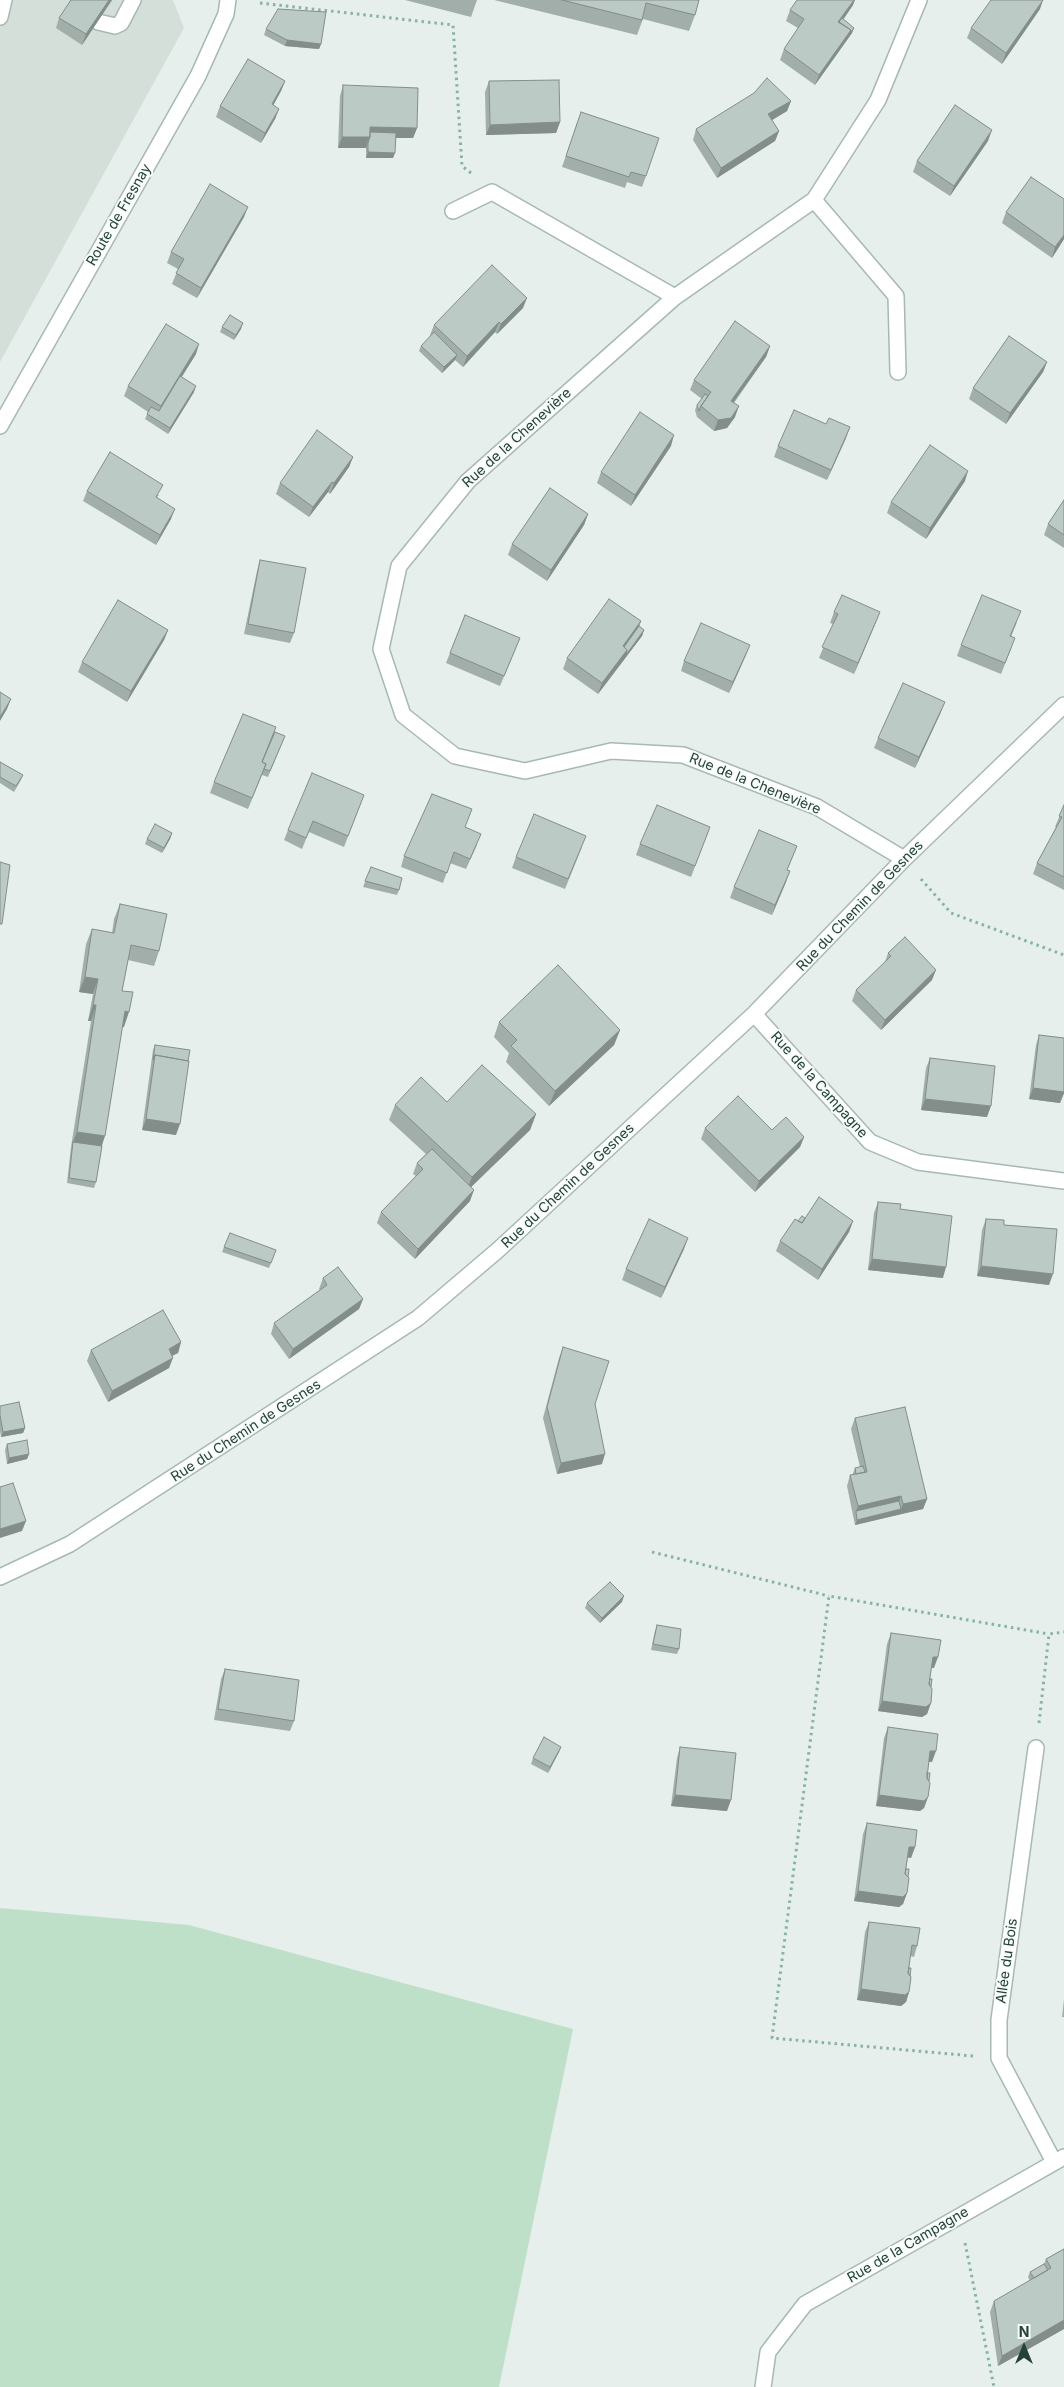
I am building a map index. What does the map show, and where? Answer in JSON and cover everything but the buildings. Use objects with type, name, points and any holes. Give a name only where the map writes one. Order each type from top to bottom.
[{"type":"street","points":[[0,17],[4,0]]},
{"type":"street","points":[[98,22],[114,26],[120,23],[133,0]]},
{"type":"street","name":"Route de Fresnay","points":[[0,426],[198,76],[226,14],[228,0]]},
{"type":"street","name":"Rue de la Chenevière","points":[[904,859],[816,807],[682,755],[611,751],[525,771],[455,756],[403,714],[381,649],[399,566],[468,481],[675,297],[814,200],[878,100],[919,0]]},
{"type":"street","points":[[454,211],[492,192],[675,297]]},
{"type":"street","points":[[814,200],[896,296],[898,372]]},
{"type":"street","name":"Rue du Chemin de Gesnes","points":[[0,1577],[70,1544],[418,1318],[498,1250],[754,1014],[904,859],[1064,705]]},
{"type":"street","name":"Rue de la Campagne","points":[[754,1014],[870,1142],[918,1162],[1064,1181]]},
{"type":"street","name":"Allée du Bois","points":[[1036,1748],[1000,2020],[1000,2058],[1059,2159]]},
{"type":"street","name":"Rue de la Campagne","points":[[763,2387],[768,2352],[805,2304],[1059,2159]]},
{"type":"path","points":[[260,3],[453,24],[462,166],[492,192]]},
{"type":"path","points":[[904,859],[951,913],[1064,955]]},
{"type":"path","points":[[652,1552],[829,1596],[1049,1634],[1064,1632]]},
{"type":"path","points":[[829,1596],[772,2038],[1000,2058]]},
{"type":"path","points":[[1036,1748],[1049,1634]]},
{"type":"path","points":[[959,2215],[994,2387]]},
{"type":"shaded area","points":[[0,0],[173,0],[184,28],[0,362]]},
{"type":"green space","points":[[0,1908],[189,1925],[573,2029],[499,2387],[0,2387]]}]
